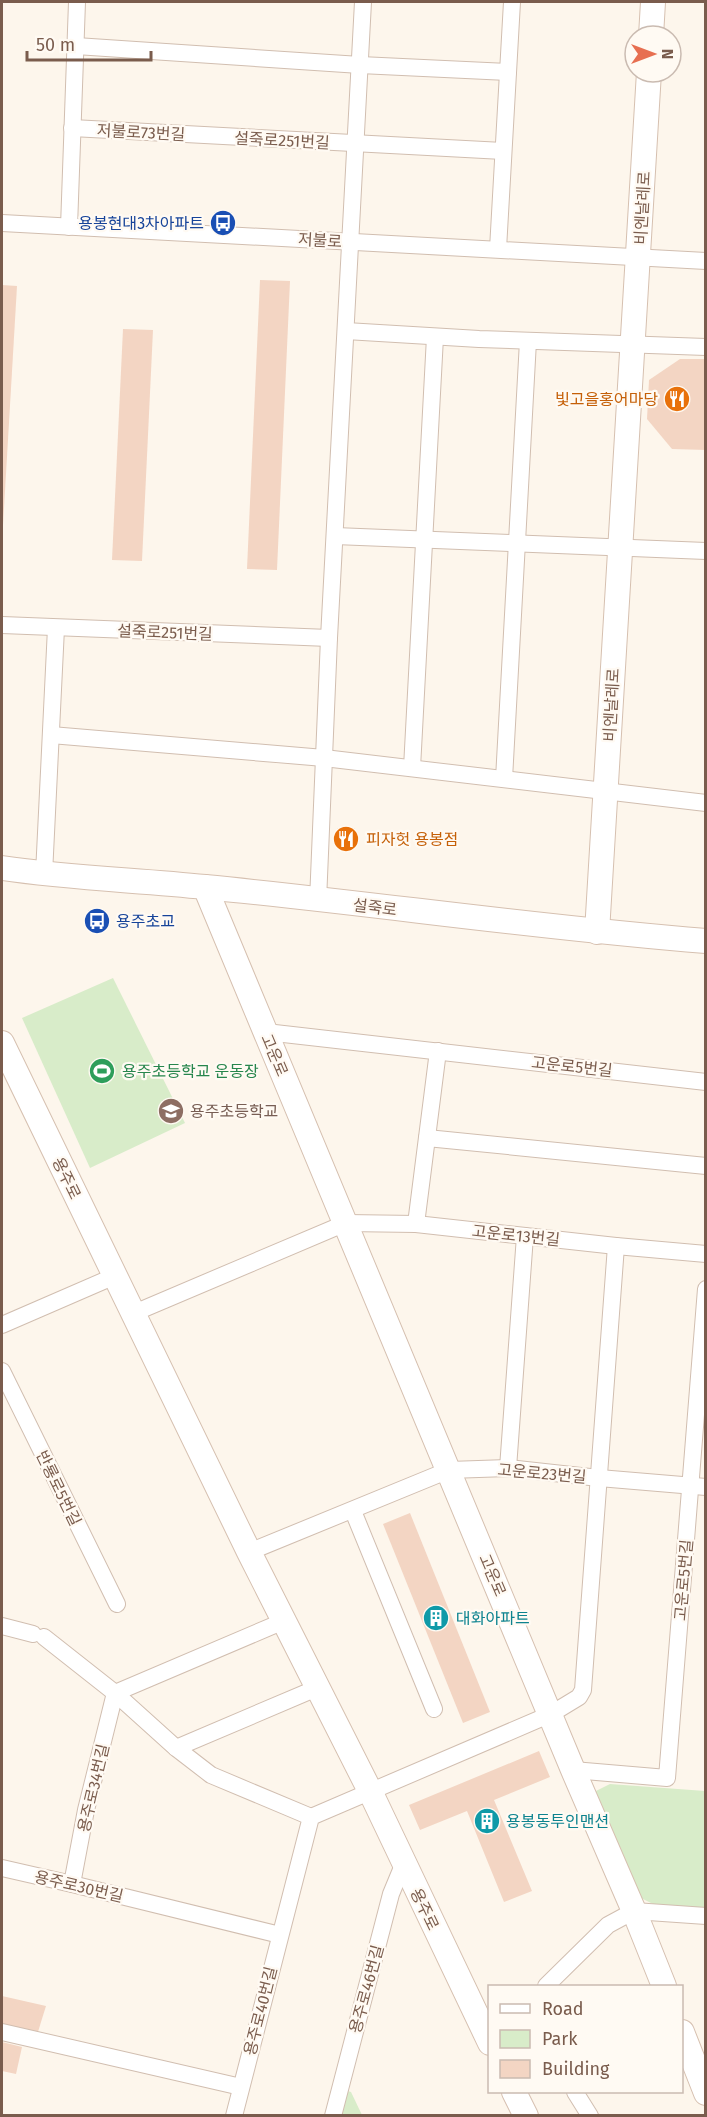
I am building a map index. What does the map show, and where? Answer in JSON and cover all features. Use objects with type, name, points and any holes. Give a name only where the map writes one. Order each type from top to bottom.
[{"type":"street","name":"저불로73번길","points":[[69,227],[77,2]]},
{"type":"street","points":[[318,901],[334,536],[363,2]]},
{"type":"street","points":[[498,249],[512,2]]},
{"type":"street","points":[[652,24],[653,2]]},
{"type":"street","points":[[76,46],[508,72]]},
{"type":"street","name":"비엔날레로","points":[[597,932],[648,84]]},
{"type":"street","name":"저불로73번길","points":[[72,128],[209,136]]},
{"type":"street","name":"설죽로251번길","points":[[209,136],[503,151]]},
{"type":"street","name":"저불로","points":[[2,223],[705,261]]},
{"type":"street","points":[[346,332],[705,347]]},
{"type":"street","points":[[412,768],[435,337]]},
{"type":"street","points":[[504,779],[528,341]]},
{"type":"street","points":[[334,536],[705,551]]},
{"type":"street","name":"설죽로251번길","points":[[2,625],[329,638]]},
{"type":"street","points":[[44,874],[56,628]]},
{"type":"street","points":[[51,735],[324,758],[705,803]]},
{"type":"street","name":"설죽로","points":[[2,868],[44,874],[205,887],[597,932],[705,941]]},
{"type":"street","name":"고운로","points":[[205,887],[664,1985]]},
{"type":"street","name":"고운로5번길","points":[[266,1032],[705,1082]]},
{"type":"street","points":[[416,1224],[438,1051]]},
{"type":"street","name":"용주로","points":[[3,1052],[487,2031]]},
{"type":"street","points":[[427,1138],[705,1166]]},
{"type":"street","points":[[134,1313],[346,1223]]},
{"type":"street","name":"고운로13번길","points":[[346,1223],[416,1224],[705,1254]]},
{"type":"street","points":[[508,1468],[525,1236]]},
{"type":"street","name":"고운로23번길","points":[[551,1714],[579,1697],[583,1690],[616,1246]]},
{"type":"street","points":[[2,1325],[115,1276]]},
{"type":"street","name":"고운로5번길","points":[[573,1770],[667,1778],[698,1486],[705,1289]]},
{"type":"street","name":"반룡로5번길","points":[[2,1371],[117,1604]]},
{"type":"street","name":"고운로23번길","points":[[449,1470],[508,1468],[698,1486]]},
{"type":"street","points":[[249,1552],[449,1470]]},
{"type":"street","points":[[353,1511],[434,1709]]},
{"type":"street","points":[[115,1693],[284,1621]]},
{"type":"street","points":[[2,1626],[38,1635],[115,1693],[176,1748],[211,1775],[311,1817],[551,1714]]},
{"type":"street","points":[[176,1748],[317,1688]]},
{"type":"street","name":"용주로34번길","points":[[72,1884],[86,1810],[115,1693]]},
{"type":"street","name":"용주로40번길","points":[[234,2115],[311,1817]]},
{"type":"street","name":"용주로46번길","points":[[333,2115],[391,1894],[403,1864]]},
{"type":"street","name":"용주로30번길","points":[[2,1868],[280,1935]]},
{"type":"street","points":[[547,1985],[608,1925],[634,1911],[705,1916]]},
{"type":"street","points":[[2,2032],[241,2086]]},
{"type":"street","points":[[683,2037],[705,2093]]},
{"type":"street","points":[[515,2093],[526,2115]]},
{"type":"street","points":[[576,2093],[590,2115]]},
{"type":"green space","name":"용주초등학교 운동장","points":[[113,978],[185,1123],[90,1168],[22,1018]]},
{"type":"green space","points":[[610,1784],[705,1791],[705,1909],[655,1905],[635,1895],[594,1792]]},
{"type":"green space","points":[[344,2090],[351,2092],[362,2115],[337,2116]]},
{"type":"building","points":[[260,280],[290,281],[277,570],[247,569]]},
{"type":"building","points":[[2,285],[17,286],[3,525],[2,525]]},
{"type":"building","points":[[123,329],[153,330],[142,561],[112,560]]},
{"type":"building","name":"빛고을홍어마당","points":[[680,359],[706,359],[706,450],[672,449],[647,419],[649,380]]},
{"type":"building","name":"대화아파트","points":[[410,1513],[490,1712],[463,1723],[383,1524]]},
{"type":"building","name":"용봉동투인맨션","points":[[539,1751],[550,1777],[494,1800],[532,1891],[504,1902],[467,1811],[420,1830],[409,1805]]},
{"type":"building","points":[[2,1996],[46,2006],[37,2035],[2,2028]]},
{"type":"building","points":[[2,2042],[22,2047],[16,2074],[2,2071]]},
{"type":"place","name":"용봉현대3차아파트","points":[[223,223]]},
{"type":"place","name":"빛고을홍어마당","points":[[677,399]]},
{"type":"place","name":"피자헛 용봉점","points":[[346,839]]},
{"type":"place","name":"용주초교","points":[[97,921]]},
{"type":"place","name":"용주초등학교 운동장","points":[[102,1071]]},
{"type":"place","name":"용주초등학교","points":[[171,1111]]},
{"type":"place","name":"대화아파트","points":[[436,1618]]},
{"type":"place","name":"용봉동투인맨션","points":[[487,1821]]}]
